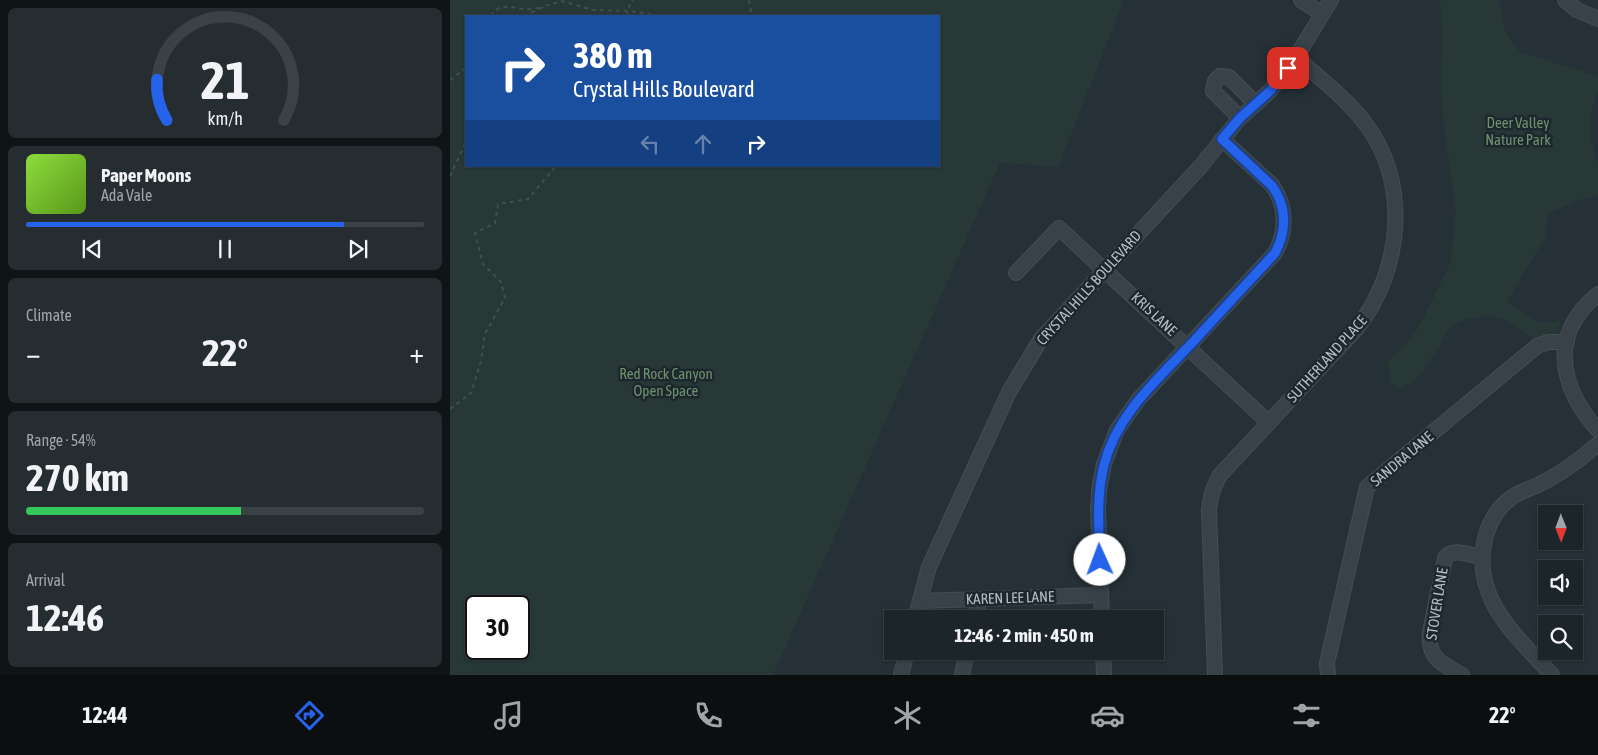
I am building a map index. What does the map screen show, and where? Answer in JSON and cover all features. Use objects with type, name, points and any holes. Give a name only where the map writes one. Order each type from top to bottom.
[{"type":"street","points":[[1302,0],[1322,14]]},
{"type":"street","name":"CRYSTAL HILLS BOULEVARD","points":[[917,610],[929,567],[1020,372],[1041,339],[1200,167],[1240,118],[1270,91],[1296,56],[1332,0]]},
{"type":"street","points":[[1565,0],[1577,10],[1598,19]]},
{"type":"street","name":"SUTHERLAND PLACE","points":[[1215,675],[1210,498],[1220,475],[1368,314],[1389,266],[1395,229],[1393,191],[1389,170],[1366,124],[1356,112],[1296,56]]},
{"type":"street","points":[[1240,118],[1213,91],[1217,78],[1222,75],[1229,77],[1256,104]]},
{"type":"street","points":[[1102,610],[1098,509],[1102,476],[1112,442],[1123,420],[1138,400],[1275,253],[1282,236],[1283,208],[1277,192],[1222,139]]},
{"type":"street","name":"KRIS LANE","points":[[1016,273],[1059,228],[1106,269],[1269,423]]},
{"type":"street","points":[[1598,294],[1580,311],[1574,321],[1567,342],[1565,362],[1568,382],[1577,402],[1598,430]]},
{"type":"street","name":"SANDRA LANE","points":[[1328,675],[1327,663],[1367,487],[1538,346],[1548,342],[1567,342]]},
{"type":"street","points":[[1552,675],[1524,645],[1494,604],[1483,577],[1482,558],[1488,530],[1505,503],[1519,492],[1538,485],[1560,472],[1598,444]]},
{"type":"street","name":"STOVER LANE","points":[[1462,675],[1440,662],[1434,656],[1430,644],[1430,632],[1445,558],[1453,552],[1482,558]]},
{"type":"street","name":"KAREN LEE LANE","points":[[920,600],[1101,595]]},
{"type":"street","points":[[977,610],[980,599]]},
{"type":"street","points":[[901,675],[905,660]]},
{"type":"street","points":[[962,675],[965,660]]},
{"type":"street","points":[[1103,660],[1104,675]]},
{"type":"path","points":[[627,15],[633,0]]},
{"type":"path","points":[[749,0],[752,15]]},
{"type":"path","points":[[493,15],[499,8],[510,6],[525,10],[562,1],[593,10],[629,11],[657,15]]},
{"type":"path","points":[[526,15],[544,6]]},
{"type":"path","points":[[450,80],[465,69]]},
{"type":"path","points":[[450,176],[465,144]]},
{"type":"path","points":[[450,409],[471,393],[482,362],[485,334],[505,298],[501,282],[482,264],[475,233],[495,223],[498,204],[528,199],[555,167]]},
{"type":"green space","name":"Red Rock Canyon Open Space","points":[[450,0],[1124,0],[1058,167],[1000,163],[773,675],[450,675]]},
{"type":"green space","name":"Deer Valley Nature Park","points":[[1440,0],[1499,0],[1505,31],[1520,52],[1598,76],[1598,92],[1591,113],[1591,141],[1598,162],[1598,195],[1579,200],[1548,214],[1545,238],[1507,302],[1540,323],[1561,321],[1555,336],[1534,339],[1507,321],[1489,316],[1467,319],[1450,327],[1439,347],[1416,380],[1401,388],[1391,383],[1388,361],[1408,343],[1421,323],[1451,262],[1456,210],[1443,120],[1441,78],[1443,40]]},
{"type":"route","points":[[1100,560],[1099,490],[1104,464],[1117,430],[1138,400],[1275,253],[1280,244],[1284,217],[1277,192],[1222,139],[1240,118],[1270,91],[1288,68]]}]
